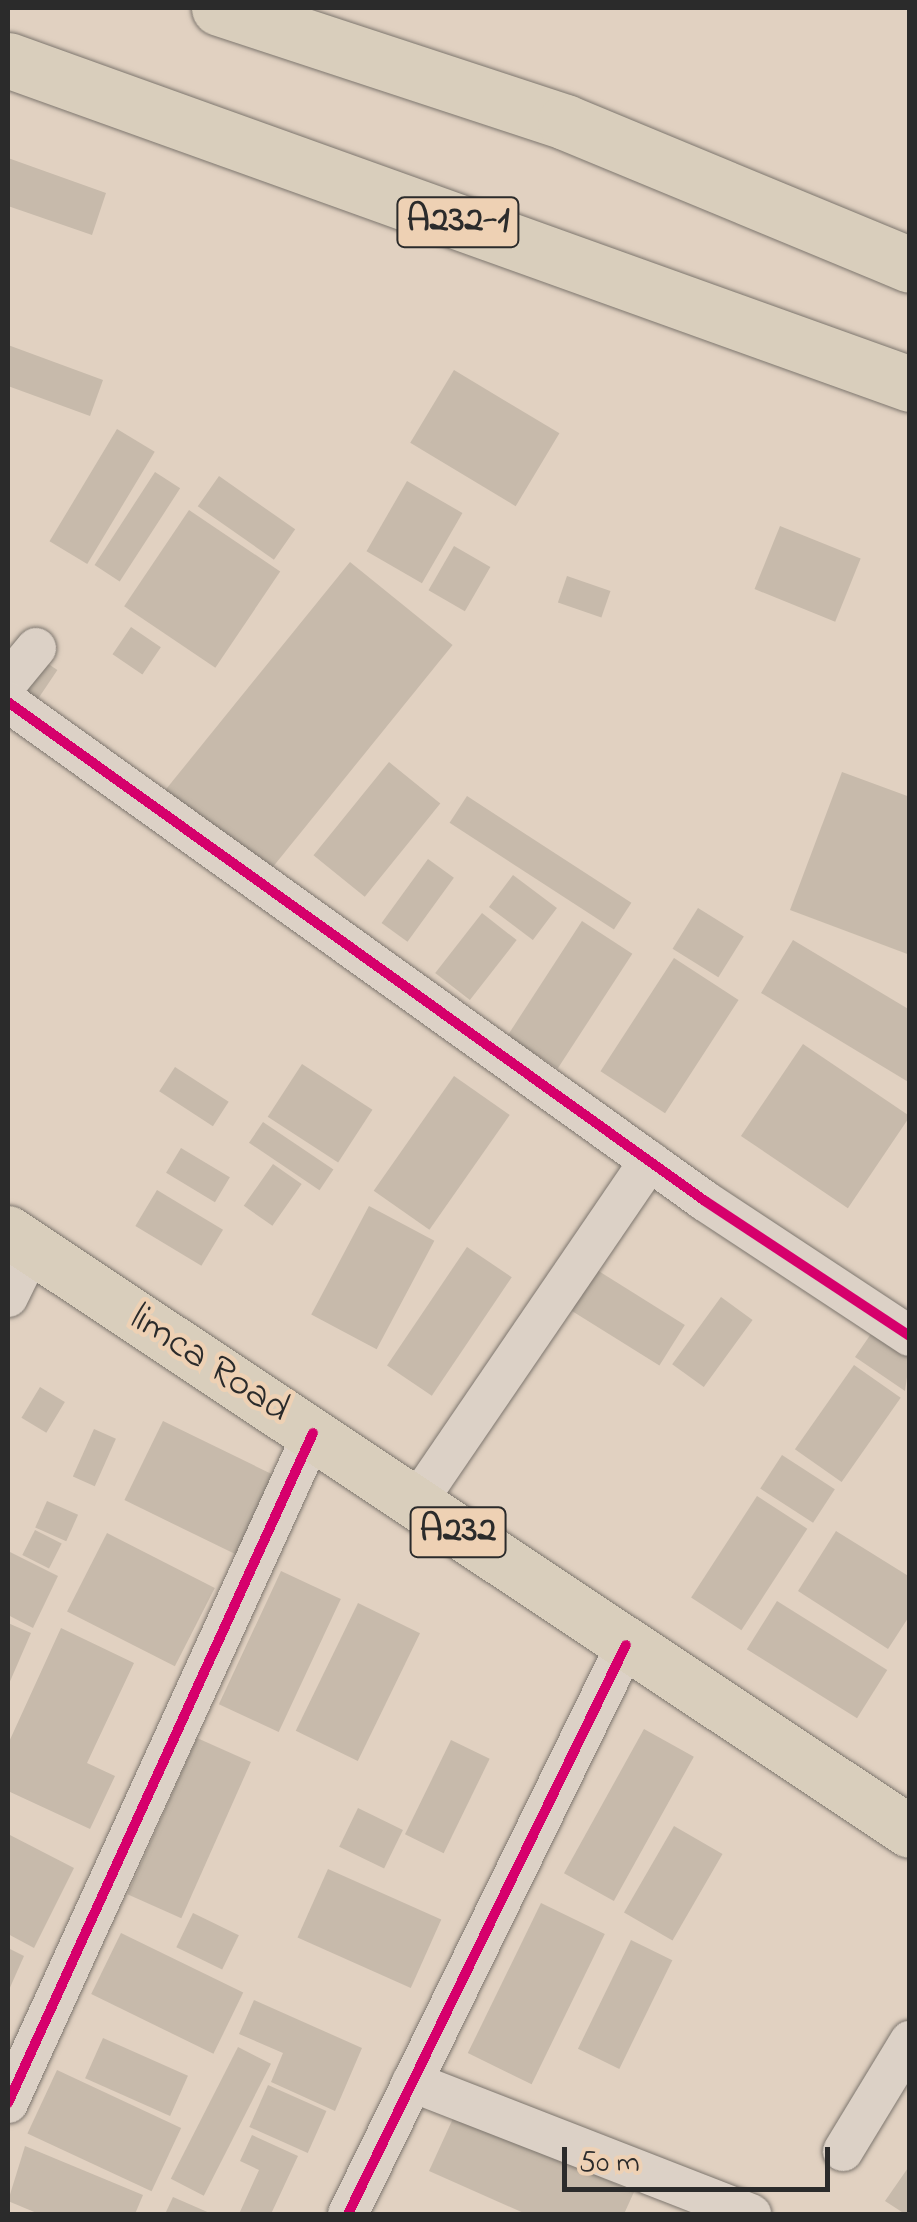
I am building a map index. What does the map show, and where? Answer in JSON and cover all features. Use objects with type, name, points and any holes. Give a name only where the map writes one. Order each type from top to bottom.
[{"type":"highway","points":[[218,8],[565,122],[910,265]]},
{"type":"highway","name":"A232-1","points":[[8,60],[910,384]]},
{"type":"main road","name":"limca Road","points":[[20,1240],[910,1832]]},
{"type":"street","points":[[8,682],[36,648]]},
{"type":"street","points":[[8,702],[649,1161],[910,1336]]},
{"type":"street","points":[[416,1504],[649,1161]]},
{"type":"street","points":[[8,1297],[20,1240]]},
{"type":"street","points":[[8,2103],[313,1434]]},
{"type":"street","points":[[348,2214],[626,1645]]},
{"type":"street","points":[[843,2150],[910,2042]]},
{"type":"street","points":[[412,2082],[751,2214]]},
{"type":"building","points":[[8,158],[106,193],[92,235],[8,206]]},
{"type":"building","points":[[8,345],[103,380],[90,416],[8,386]]},
{"type":"building","points":[[454,370],[559,433],[516,506],[410,443]]},
{"type":"building","points":[[117,429],[155,452],[87,564],[50,541]]},
{"type":"building","points":[[155,472],[180,488],[120,581],[95,565]]},
{"type":"building","points":[[219,476],[295,529],[274,560],[198,506]]},
{"type":"building","points":[[407,481],[462,513],[422,583],[367,551]]},
{"type":"building","points":[[189,510],[280,572],[215,668],[124,606]]},
{"type":"building","points":[[780,526],[861,559],[835,622],[755,589]]},
{"type":"building","points":[[454,546],[490,567],[465,611],[428,590]]},
{"type":"building","points":[[350,562],[453,645],[261,881],[159,798]]},
{"type":"building","points":[[567,576],[610,591],[601,617],[558,602]]},
{"type":"building","points":[[131,627],[161,647],[142,674],[113,654]]},
{"type":"building","points":[[35,655],[57,670],[29,712],[8,695]]},
{"type":"building","points":[[389,762],[440,804],[365,897],[313,855]]},
{"type":"building","points":[[842,772],[910,797],[910,955],[790,910]]},
{"type":"building","points":[[467,796],[631,903],[614,930],[450,823]]},
{"type":"building","points":[[428,859],[454,878],[407,942],[382,923]]},
{"type":"building","points":[[513,875],[557,908],[533,940],[489,907]]},
{"type":"building","points":[[698,908],[744,937],[718,977],[673,949]]},
{"type":"building","points":[[482,913],[517,940],[470,1000],[435,973]]},
{"type":"building","points":[[582,921],[632,954],[558,1069],[507,1036]]},
{"type":"building","points":[[793,940],[910,1010],[910,1083],[761,993]]},
{"type":"building","points":[[674,958],[739,1000],[665,1113],[600,1071]]},
{"type":"building","points":[[803,1044],[910,1116],[848,1208],[741,1136]]},
{"type":"building","points":[[302,1064],[372,1110],[338,1163],[268,1117]]},
{"type":"building","points":[[175,1067],[229,1102],[213,1126],[159,1091]]},
{"type":"building","points":[[454,1076],[510,1115],[429,1230],[374,1191]]},
{"type":"building","points":[[263,1122],[333,1170],[319,1190],[249,1143]]},
{"type":"building","points":[[181,1148],[230,1177],[215,1202],[166,1173]]},
{"type":"building","points":[[273,1164],[302,1184],[272,1226],[244,1206]]},
{"type":"building","points":[[157,1190],[223,1230],[201,1266],[135,1226]]},
{"type":"building","points":[[369,1206],[434,1241],[377,1349],[311,1315]]},
{"type":"building","points":[[467,1247],[512,1277],[432,1396],[387,1366]]},
{"type":"building","points":[[589,1265],[685,1325],[659,1366],[564,1306]]},
{"type":"building","points":[[721,1297],[753,1320],[704,1387],[672,1364]]},
{"type":"building","points":[[873,1331],[910,1356],[905,1391],[855,1357]]},
{"type":"building","points":[[854,1365],[901,1398],[842,1482],[795,1449]]},
{"type":"building","points":[[40,1387],[65,1402],[46,1433],[21,1418]]},
{"type":"building","points":[[163,1421],[276,1476],[238,1555],[124,1500]]},
{"type":"building","points":[[94,1429],[116,1439],[95,1486],[73,1477]]},
{"type":"building","points":[[782,1455],[835,1489],[813,1523],[760,1489]]},
{"type":"building","points":[[757,1496],[807,1529],[741,1630],[691,1597]]},
{"type":"building","points":[[47,1501],[78,1515],[66,1541],[35,1527]]},
{"type":"building","points":[[35,1530],[62,1544],[49,1569],[22,1555]]},
{"type":"building","points":[[836,1531],[910,1577],[910,1615],[888,1649],[798,1591]]},
{"type":"building","points":[[107,1533],[215,1588],[175,1666],[67,1611]]},
{"type":"building","points":[[8,1551],[58,1576],[33,1628],[8,1615]]},
{"type":"building","points":[[281,1571],[341,1599],[279,1732],[219,1704]]},
{"type":"building","points":[[777,1601],[887,1670],[857,1718],[747,1649]]},
{"type":"building","points":[[358,1603],[420,1633],[358,1761],[296,1731]]},
{"type":"building","points":[[8,1623],[31,1633],[8,1686]]},
{"type":"building","points":[[61,1628],[134,1663],[87,1763],[115,1776],[90,1829],[8,1791],[8,1744]]},
{"type":"building","points":[[644,1729],[694,1757],[614,1901],[564,1873]]},
{"type":"building","points":[[197,1738],[251,1762],[181,1918],[127,1894]]},
{"type":"building","points":[[451,1740],[490,1759],[444,1853],[405,1834]]},
{"type":"building","points":[[358,1808],[403,1830],[384,1869],[339,1847]]},
{"type":"building","points":[[674,1826],[722,1854],[672,1941],[624,1913]]},
{"type":"building","points":[[8,1834],[74,1868],[34,1948],[8,1934]]},
{"type":"building","points":[[328,1869],[441,1919],[411,1988],[297,1938]]},
{"type":"building","points":[[541,1903],[605,1934],[532,2084],[468,2053]]},
{"type":"building","points":[[193,1913],[239,1935],[222,1970],[176,1947]]},
{"type":"building","points":[[121,1933],[243,1993],[213,2054],[91,1994]]},
{"type":"building","points":[[631,1940],[672,1960],[619,2069],[578,2049]]},
{"type":"building","points":[[8,1948],[24,1956],[8,1992]]},
{"type":"building","points":[[254,2000],[362,2048],[335,2111],[271,2082],[283,2053],[239,2034]]},
{"type":"building","points":[[103,2038],[188,2076],[170,2116],[85,2078]]},
{"type":"building","points":[[238,2047],[271,2064],[204,2196],[171,2179]]},
{"type":"building","points":[[57,2070],[181,2128],[152,2191],[27,2133]]},
{"type":"building","points":[[268,2085],[326,2111],[308,2153],[249,2127]]},
{"type":"building","points":[[456,2112],[634,2192],[624,2214],[526,2214],[429,2171]]},
{"type":"building","points":[[252,2135],[298,2156],[271,2214],[239,2214],[259,2170],[240,2161]]},
{"type":"building","points":[[25,2146],[143,2195],[135,2214],[39,2214],[8,2201]]},
{"type":"building","points":[[910,2165],[910,2214],[905,2214],[885,2201]]},
{"type":"building","points":[[173,2197],[212,2214],[165,2214]]},
{"type":"cycle path","points":[[8,702],[705,1201],[910,1336]]},
{"type":"cycle path","points":[[8,2103],[313,1433]]},
{"type":"cycle path","points":[[348,2214],[626,1645]]}]
